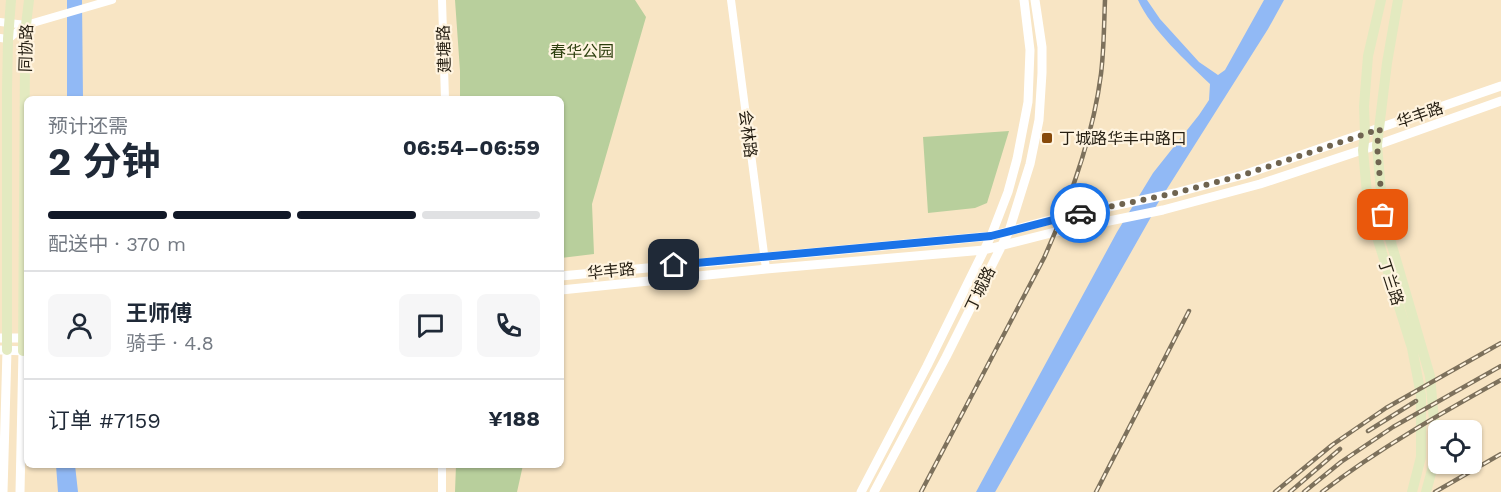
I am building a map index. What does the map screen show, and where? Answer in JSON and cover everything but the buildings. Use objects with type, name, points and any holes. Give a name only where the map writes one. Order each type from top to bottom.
[{"type":"main road","name":"同协路","points":[[3,492],[3,338],[8,165],[4,39],[5,22],[11,0]]},
{"type":"main road","name":"同协路","points":[[26,96],[26,25],[29,0]]},
{"type":"main road","name":"丁城路","points":[[861,492],[991,236],[1008,192],[1028,102],[1030,50],[1024,0]]},
{"type":"main road","name":"丁城路","points":[[874,492],[1010,231],[1030,164],[1039,120],[1042,47],[1035,0]]},
{"type":"main road","name":"丁兰路","points":[[1381,0],[1368,57],[1363,150],[1368,205],[1412,348],[1421,395],[1421,457],[1412,492]]},
{"type":"main road","name":"丁兰路","points":[[1398,0],[1377,145],[1383,215],[1430,376],[1435,431],[1432,466],[1426,492]]},
{"type":"main road","name":"华丰路","points":[[564,276],[991,236],[1061,217],[1175,193],[1243,175],[1501,86]]},
{"type":"main road","name":"华丰路","points":[[564,290],[984,250],[1055,232],[1163,210],[1260,183],[1363,150],[1501,101]]},
{"type":"main road","points":[[3,338],[24,338]]},
{"type":"main road","points":[[3,350],[24,351]]},
{"type":"main road","name":"同协路","points":[[20,492],[24,379]]},
{"type":"street","points":[[4,39],[26,25],[112,0]]},
{"type":"street","name":"建塘路","points":[[442,0],[445,96]]},
{"type":"street","name":"会林路","points":[[731,0],[766,269]]},
{"type":"street","points":[[5,22],[26,25]]},
{"type":"street","points":[[442,468],[442,492]]},
{"type":"green space","name":"春华公园","points":[[455,0],[635,0],[646,17],[592,204],[594,254],[564,258],[564,96],[460,96]]},
{"type":"green space","points":[[1009,131],[987,203],[975,208],[928,213],[923,137]]},
{"type":"green space","points":[[456,468],[522,468],[517,492],[455,492]]},
{"type":"water","points":[[67,0],[82,0],[83,96],[67,96]]},
{"type":"water","points":[[1138,0],[1147,0],[1160,19],[1199,62],[1218,75],[1225,70],[1264,0],[1284,0],[1158,203],[994,492],[976,492],[1117,232],[1153,173],[1209,100],[1210,84],[1160,34]]},
{"type":"water","points":[[56,468],[75,468],[78,492],[58,492]]},
{"type":"waterway","points":[[994,492],[1151,215]]},
{"type":"railway","points":[[921,492],[1044,258],[1063,214],[1086,145],[1097,98],[1103,55],[1105,0]]},
{"type":"railway","points":[[1096,492],[1189,311]]},
{"type":"railway","points":[[1275,492],[1332,445],[1386,408],[1501,343]]},
{"type":"railway","points":[[1304,492],[1341,462],[1393,427],[1501,366]]},
{"type":"railway","points":[[1322,492],[1387,447],[1501,380]]},
{"type":"railway","points":[[1368,431],[1416,401]]},
{"type":"railway","points":[[1290,492],[1340,449]]},
{"type":"railway","points":[[1435,492],[1501,454]]},
{"type":"way so far","points":[[1080,213],[1175,193],[1243,175],[1380,129],[1377,145],[1383,215]]},
{"type":"place","name":"丁城路华丰中路口","points":[[1047,138]]},
{"type":"route","points":[[674,265],[991,236],[1080,213]]}]
